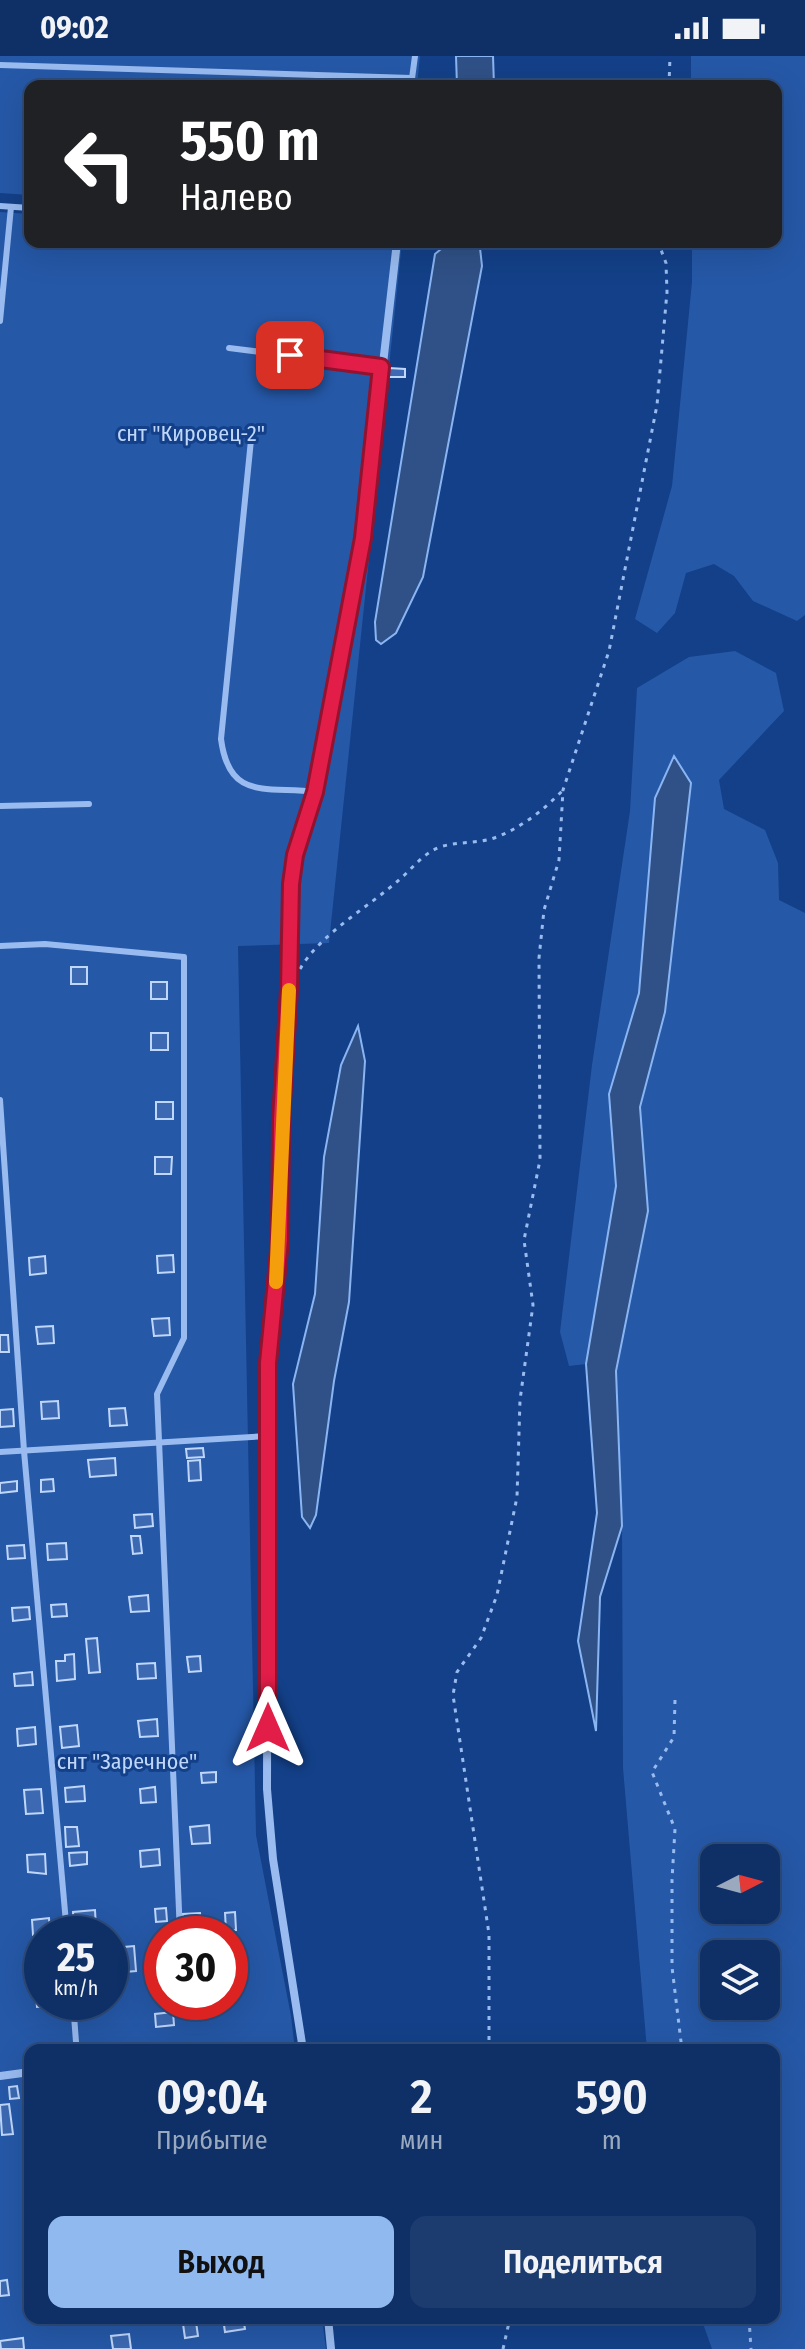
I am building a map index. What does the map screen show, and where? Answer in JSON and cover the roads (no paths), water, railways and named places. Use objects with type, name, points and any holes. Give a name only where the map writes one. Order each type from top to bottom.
[{"type":"street","points":[[302,2044],[268,1823],[268,1363],[280,1240],[281,1119],[289,989],[291,884],[295,855],[315,792],[363,538],[396,248]]},
{"type":"street","points":[[0,2076],[24,2073]]},
{"type":"street","points":[[329,2324],[331,2349]]},
{"type":"lane","points":[[411,80],[415,56]]},
{"type":"lane","points":[[0,65],[363,80]]},
{"type":"lane","points":[[0,206],[24,208]]},
{"type":"lane","points":[[0,321],[11,207]]},
{"type":"lane","points":[[229,348],[381,367]]},
{"type":"lane","points":[[252,430],[221,739],[224,762],[234,778],[252,787],[315,792]]},
{"type":"lane","points":[[0,806],[89,804]]},
{"type":"lane","points":[[0,946],[45,944],[184,957],[184,1338],[157,1394],[179,1916]]},
{"type":"lane","points":[[0,1100],[24,1451],[65,1916]]},
{"type":"lane","points":[[0,1452],[268,1436]]},
{"type":"lane","points":[[74,2020],[76,2042]]},
{"type":"park label","name":"снт \"Кировец-2\"","points":[[191,433]]},
{"type":"park label","name":"снт \"Заречное\"","points":[[127,1761]]}]
